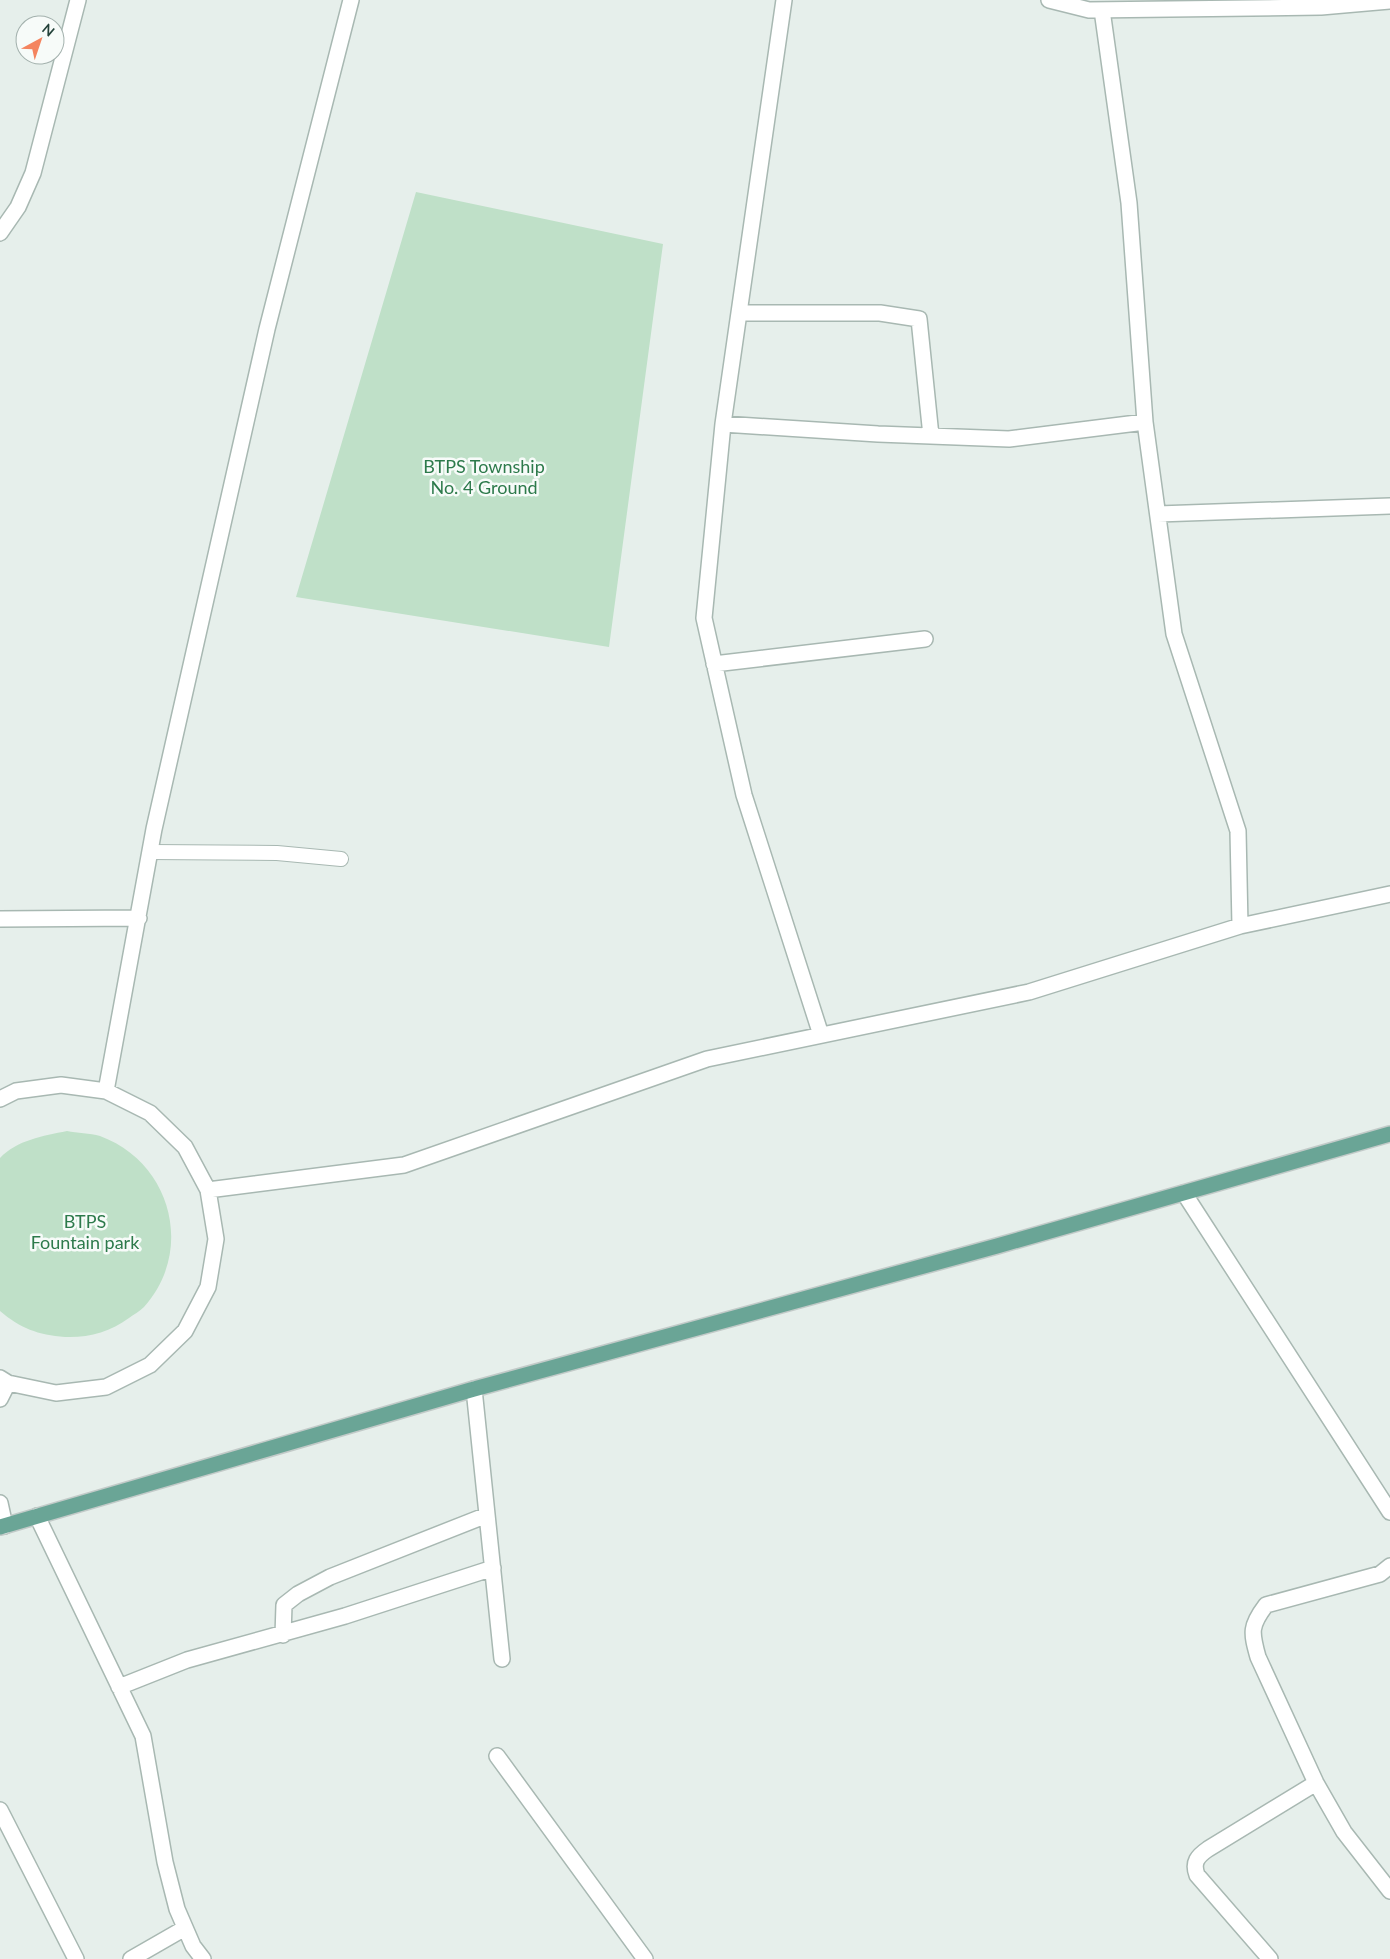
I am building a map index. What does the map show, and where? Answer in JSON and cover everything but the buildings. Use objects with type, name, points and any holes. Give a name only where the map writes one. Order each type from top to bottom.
[{"type":"main road","points":[[2,1526],[474,1389],[1184,1193],[1390,1134]]},
{"type":"street","points":[[0,233],[18,207],[33,173],[78,0]]},
{"type":"street","points":[[106,1091],[150,852],[267,329],[352,0]]},
{"type":"street","points":[[784,0],[723,424],[704,618],[744,795],[822,1035]]},
{"type":"street","points":[[1049,0],[1089,10],[1321,8],[1390,1]]},
{"type":"street","points":[[1102,10],[1129,203],[1145,422],[1174,634],[1238,831],[1240,926]]},
{"type":"street","points":[[739,313],[880,313],[919,319],[931,436]]},
{"type":"street","points":[[723,424],[1009,439],[1145,422]]},
{"type":"street","points":[[1158,514],[1390,506]]},
{"type":"street","points":[[714,664],[925,639]]},
{"type":"street","points":[[208,1190],[404,1165],[707,1059],[1029,992],[1240,926],[1390,894]]},
{"type":"street","points":[[0,919],[139,918]]},
{"type":"street","points":[[0,1099],[16,1091],[61,1085],[106,1091],[150,1113],[185,1147],[208,1190],[216,1239],[208,1287],[185,1331],[150,1365],[106,1387],[56,1392],[4,1380],[0,1399]]},
{"type":"street","points":[[1184,1193],[1390,1512]]},
{"type":"street","points":[[474,1389],[502,1659]]},
{"type":"street","points":[[0,1503],[2,1526]]},
{"type":"street","points":[[283,1635],[284,1605],[298,1594],[330,1577],[487,1515]]},
{"type":"street","points":[[37,1516],[143,1736],[165,1862],[177,1910],[193,1946],[203,1959]]},
{"type":"street","points":[[1390,1566],[1380,1574],[1266,1605],[1256,1618],[1252,1636],[1258,1657],[1316,1784],[1344,1832],[1390,1892]]},
{"type":"street","points":[[119,1686],[187,1660],[283,1635],[493,1568]]},
{"type":"street","points":[[497,1756],[645,1959]]},
{"type":"street","points":[[1270,1959],[1198,1875],[1194,1868],[1195,1862],[1208,1848],[1316,1784]]},
{"type":"street","points":[[0,1810],[76,1959]]},
{"type":"street","points":[[131,1959],[185,1928]]},
{"type":"lane","points":[[150,852],[277,853],[341,859]]},
{"type":"green space","name":"BTPS Township No. 4 Ground","points":[[416,192],[663,244],[609,647],[296,597]]},
{"type":"green space","name":"BTPS Fountain park","points":[[67,1131],[100,1136],[124,1148],[144,1166],[159,1187],[168,1210],[171,1235],[169,1260],[160,1284],[144,1307],[114,1327],[90,1335],[74,1337],[30,1330],[0,1311],[0,1158],[22,1143]]}]
